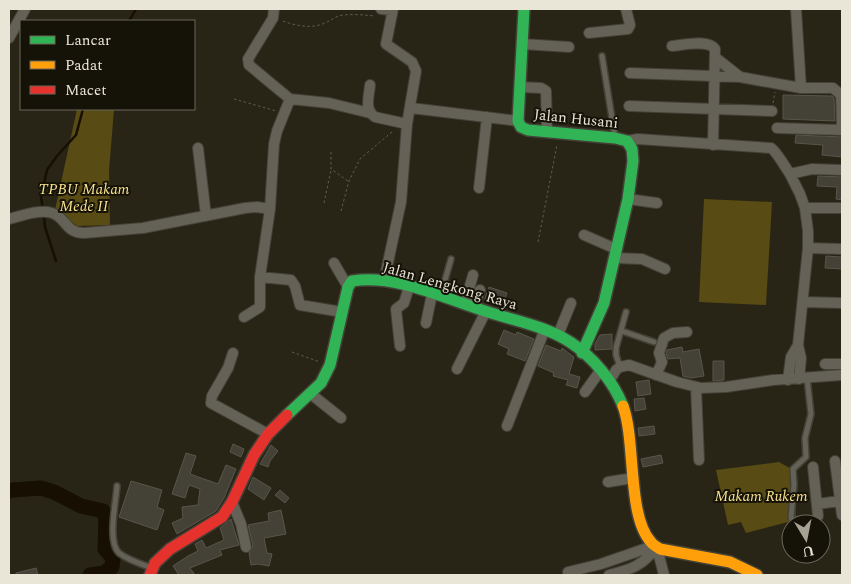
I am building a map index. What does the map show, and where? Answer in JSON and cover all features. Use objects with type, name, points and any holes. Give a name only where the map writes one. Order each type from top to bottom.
[{"type":"street","points":[[9,38],[25,9]]},
{"type":"street","points":[[381,9],[392,12],[386,44],[412,62],[416,71],[411,108],[403,123],[401,202],[384,281]]},
{"type":"street","name":"Jalan Husani","points":[[524,9],[518,121],[523,128],[615,138],[627,141],[632,149],[633,161],[628,199],[604,303],[582,353]]},
{"type":"street","points":[[590,33],[628,29],[630,25],[626,9]]},
{"type":"street","points":[[796,9],[801,88]]},
{"type":"street","points":[[273,13],[248,62],[254,70],[290,99],[330,102],[370,112]]},
{"type":"street","points":[[522,44],[569,47]]},
{"type":"street","points":[[672,46],[711,45],[716,52],[713,145]]},
{"type":"street","points":[[716,58],[740,77]]},
{"type":"street","points":[[630,73],[740,77],[801,88],[833,88],[841,94],[842,130],[777,128]]},
{"type":"street","points":[[370,85],[367,107],[370,112],[375,117],[403,123]]},
{"type":"street","points":[[520,87],[541,88],[546,91],[547,130]]},
{"type":"street","points":[[244,317],[260,307],[260,277],[270,209],[274,144],[290,99]]},
{"type":"street","points":[[629,106],[772,111]]},
{"type":"street","points":[[411,108],[518,121]]},
{"type":"street","points":[[479,188],[487,117]]},
{"type":"street","points":[[627,141],[638,139],[771,148],[776,152],[800,194],[808,225],[804,302],[798,345],[801,358],[798,379]]},
{"type":"street","points":[[198,148],[206,216]]},
{"type":"street","points":[[790,174],[812,169],[842,170]]},
{"type":"street","points":[[628,199],[657,203]]},
{"type":"street","points":[[9,219],[42,212],[56,216],[76,233],[143,228],[246,208],[270,209]]},
{"type":"street","points":[[805,208],[842,208]]},
{"type":"street","points":[[584,235],[616,253],[642,259],[665,268]]},
{"type":"street","points":[[808,248],[842,249]]},
{"type":"street","points":[[151,571],[159,559],[170,549],[222,517],[232,502],[254,455],[268,434],[321,383],[330,365],[348,287],[334,263]]},
{"type":"street","points":[[469,306],[473,275]]},
{"type":"street","points":[[260,277],[288,279],[294,282],[300,305],[342,312]]},
{"type":"street","name":"Jalan Lengkong Raya","points":[[348,287],[352,281],[357,279],[384,281],[409,287],[545,329],[573,344],[610,380],[621,400],[627,416],[637,509],[643,526],[655,547]]},
{"type":"street","points":[[400,346],[396,309],[404,303],[409,287]]},
{"type":"street","points":[[469,306],[480,290]]},
{"type":"street","points":[[426,322],[436,296]]},
{"type":"street","points":[[804,302],[842,303]]},
{"type":"street","points":[[558,335],[572,303]]},
{"type":"street","points":[[457,368],[486,311]]},
{"type":"street","points":[[507,426],[545,329]]},
{"type":"street","points":[[656,375],[662,362],[659,353],[664,338],[673,334],[687,332]]},
{"type":"street","points":[[573,344],[586,342]]},
{"type":"street","points":[[234,353],[212,396],[211,403],[268,434]]},
{"type":"street","points":[[825,364],[842,364]]},
{"type":"street","points":[[610,380],[620,367],[628,365],[696,387],[726,387],[842,375]]},
{"type":"street","points":[[585,392],[600,371]]},
{"type":"street","points":[[696,387],[698,460]]},
{"type":"street","points":[[311,394],[341,418]]},
{"type":"street","points":[[835,461],[842,515]]},
{"type":"street","points":[[814,467],[818,514]]},
{"type":"street","points":[[608,482],[634,478]]},
{"type":"street","points":[[817,504],[840,501]]},
{"type":"street","points":[[232,502],[241,524],[246,547]]},
{"type":"street","points":[[609,575],[642,563],[655,547]]},
{"type":"street","points":[[655,547],[664,575]]},
{"type":"street","points":[[568,572],[655,547],[730,562],[757,575]]},
{"type":"lane","points":[[602,56],[615,138]]},
{"type":"lane","points":[[436,296],[451,259]]},
{"type":"lane","points":[[620,367],[616,351],[626,312]]},
{"type":"lane","points":[[622,331],[654,342]]},
{"type":"lane","points":[[791,514],[794,485],[792,470],[806,457],[805,438],[811,414],[798,379]]},
{"type":"lane","points":[[117,486],[112,536],[115,548],[151,571]]},
{"type":"path","points":[[273,13],[298,26],[318,25],[343,15],[392,12]]},
{"type":"path","points":[[234,99],[284,113]]},
{"type":"path","points":[[341,211],[349,181],[360,159],[403,123]]},
{"type":"path","points":[[538,242],[560,132]]},
{"type":"path","points":[[324,203],[331,169],[331,152]]},
{"type":"path","points":[[331,169],[349,181]]},
{"type":"path","points":[[292,352],[330,365]]},
{"type":"green space","name":"TPBU Makam Mede II","points":[[77,110],[114,110],[109,171],[110,225],[77,226],[55,210]]},
{"type":"green space","points":[[704,199],[772,202],[766,305],[699,302]]},
{"type":"green space","name":"Makam Rukem","points":[[779,462],[795,471],[797,487],[795,493],[796,514],[781,514],[781,524],[746,533],[741,522],[728,525],[716,470]]},
{"type":"building","points":[[783,95],[832,96],[834,98],[835,121],[783,119]]},
{"type":"building","points":[[796,135],[842,137],[842,157],[822,155],[823,145],[795,143]]},
{"type":"building","points":[[818,176],[842,177],[842,200],[836,199],[837,187],[817,186]]},
{"type":"building","points":[[826,256],[842,257],[842,269],[825,268]]},
{"type":"building","points":[[489,287],[507,293],[502,307],[484,301]]},
{"type":"building","points":[[504,330],[516,335],[517,332],[534,339],[525,361],[507,354],[509,349],[498,344]]},
{"type":"building","points":[[612,334],[612,349],[595,350],[595,344],[600,335]]},
{"type":"building","points":[[546,345],[561,351],[562,348],[574,357],[569,374],[580,377],[577,388],[566,385],[568,380],[553,376],[554,373],[538,366]]},
{"type":"building","points":[[682,347],[683,352],[699,349],[704,376],[691,378],[683,376],[680,358],[668,359],[667,350]]},
{"type":"building","points":[[713,361],[724,361],[724,380],[713,381]]},
{"type":"building","points":[[649,380],[651,394],[638,396],[636,382]]},
{"type":"building","points":[[644,398],[646,409],[635,411],[634,399]]},
{"type":"building","points":[[654,426],[655,434],[639,436],[638,428]]},
{"type":"building","points":[[233,444],[244,449],[241,457],[230,452]]},
{"type":"building","points":[[271,445],[278,451],[268,467],[260,464]]},
{"type":"building","points":[[186,453],[196,456],[190,474],[218,484],[226,465],[236,469],[224,498],[216,511],[177,534],[172,523],[183,518],[182,507],[198,505],[200,489],[189,485],[185,498],[172,494]]},
{"type":"building","points":[[661,455],[663,463],[643,467],[641,459]]},
{"type":"building","points":[[253,477],[271,488],[264,500],[248,489]]},
{"type":"building","points":[[131,481],[162,490],[157,507],[164,510],[157,530],[119,517]]},
{"type":"building","points":[[280,490],[289,498],[285,503],[275,495]]},
{"type":"building","points":[[281,510],[286,534],[264,538],[267,553],[272,554],[269,566],[251,565],[249,553],[253,546],[248,525],[269,521],[268,513]]},
{"type":"building","points":[[231,519],[239,545],[220,550],[222,555],[190,568],[195,575],[179,575],[173,566],[198,551],[195,544],[202,540],[206,548],[224,540],[220,528]]},
{"type":"building","points":[[36,568],[38,575],[16,575],[16,573]]},
{"type":"waterway","points":[[130,20],[136,9]]},
{"type":"waterway","points":[[43,210],[41,197],[47,170],[76,135],[83,110]]},
{"type":"waterway","points":[[44,216],[45,227],[56,261]]},
{"type":"waterway","points":[[9,491],[41,488],[54,492],[81,506],[103,511],[106,518],[105,549],[113,558],[112,567],[104,573],[90,575]]},
{"type":"traffic: fast","points":[[524,9],[518,121],[521,127],[528,130],[615,138],[627,141],[632,149],[633,161],[628,199],[604,303],[582,353]]},
{"type":"traffic: fast","points":[[287,415],[321,383],[330,365],[348,287],[352,281],[369,280],[404,284],[560,336],[594,362],[614,388],[623,406]]},
{"type":"traffic: slow","points":[[623,406],[627,421],[638,515],[643,530],[652,543],[660,549],[730,562],[757,575]]},
{"type":"traffic: jam","points":[[150,575],[155,563],[170,549],[222,517],[232,502],[254,455],[268,434],[287,415]]}]
